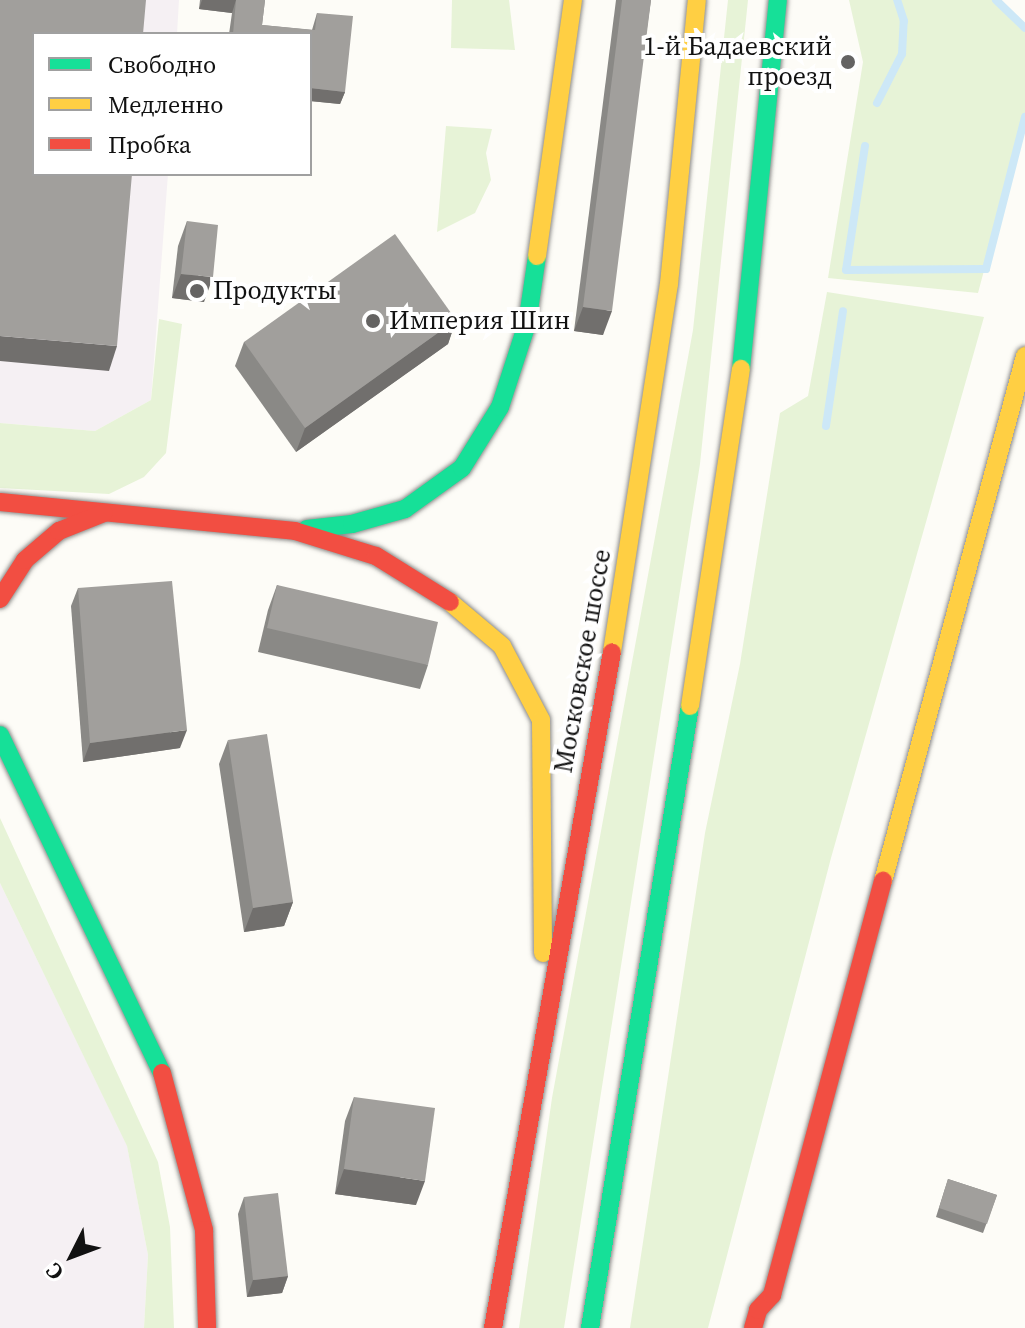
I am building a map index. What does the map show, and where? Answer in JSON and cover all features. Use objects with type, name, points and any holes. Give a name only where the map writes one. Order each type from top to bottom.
[{"type":"main road","points":[[295,531],[352,524],[405,509],[462,468],[495,417],[527,324],[573,0]]},
{"type":"main road","name":"Московское шоссе","points":[[493,1328],[543,1025],[630,554],[669,284],[697,0]]},
{"type":"main road","points":[[590,1328],[734,434],[778,0]]},
{"type":"main road","points":[[753,1328],[758,1310],[772,1295],[1025,356]]},
{"type":"main road","points":[[0,502],[109,510],[295,531],[376,556],[424,583],[502,646],[523,682],[545,736],[543,1025]]},
{"type":"main road","points":[[0,599],[25,560],[59,531],[109,510]]},
{"type":"main road","points":[[0,735],[145,1031],[175,1108],[204,1230],[207,1328]]},
{"type":"main road","points":[[772,1295],[778,1316]]},
{"type":"shaded area","points":[[0,0],[179,0],[177,32],[32,32],[32,176],[168,176],[151,400],[95,431],[0,423]]},
{"type":"shaded area","points":[[0,883],[127,1145],[148,1255],[144,1328],[0,1328]]},
{"type":"green space","points":[[452,0],[509,0],[515,50],[451,48]]},
{"type":"green space","points":[[728,0],[748,0],[700,464],[564,1328],[519,1328],[552,1098],[693,330]]},
{"type":"green space","points":[[849,0],[996,0],[1025,28],[1025,117],[978,293],[828,278],[863,62]]},
{"type":"green space","points":[[446,126],[492,129],[486,153],[491,180],[475,213],[437,232]]},
{"type":"green space","points":[[827,292],[984,317],[831,858],[708,1328],[630,1328],[705,833],[740,664],[780,413],[808,396]]},
{"type":"green space","points":[[159,319],[182,324],[166,453],[144,477],[109,494],[0,488],[0,423],[95,431],[151,400]]},
{"type":"green space","points":[[0,818],[158,1162],[170,1227],[174,1328],[144,1328],[148,1255],[127,1146],[0,883]]},
{"type":"building","points":[[0,0],[146,0],[143,32],[32,32],[32,176],[132,176],[117,346],[0,336]]},
{"type":"building","points":[[236,0],[265,0],[262,25],[315,30],[317,13],[353,16],[345,92],[312,88],[312,32],[233,32]]},
{"type":"building","points":[[622,0],[651,0],[612,311],[583,307]]},
{"type":"building","points":[[187,221],[218,225],[213,277],[181,274]]},
{"type":"building","points":[[395,234],[456,320],[305,428],[244,342]]},
{"type":"building","points":[[172,581],[187,730],[90,743],[78,588]]},
{"type":"building","points":[[277,585],[438,622],[428,665],[267,628]]},
{"type":"building","points":[[267,734],[293,902],[253,908],[228,740]]},
{"type":"building","points":[[354,1097],[435,1108],[425,1181],[344,1169]]},
{"type":"building","points":[[948,1179],[997,1195],[987,1224],[939,1208]]},
{"type":"building","points":[[278,1193],[288,1276],[253,1280],[244,1197]]},
{"type":"waterway","points":[[877,103],[902,54],[904,21],[897,0]]},
{"type":"waterway","points":[[996,0],[1025,28]]},
{"type":"waterway","points":[[865,146],[846,270],[986,269],[1025,117]]},
{"type":"waterway","points":[[826,426],[843,311]]},
{"type":"traffic: fast","points":[[741,369],[778,0]]},
{"type":"traffic: fast","points":[[307,529],[352,524],[405,509],[462,468],[500,407],[527,324],[537,256]]},
{"type":"traffic: fast","points":[[590,1328],[690,706]]},
{"type":"traffic: fast","points":[[0,735],[162,1073]]},
{"type":"traffic: slow","points":[[537,256],[573,0]]},
{"type":"traffic: slow","points":[[612,652],[669,284],[697,0]]},
{"type":"traffic: slow","points":[[883,881],[1025,356]]},
{"type":"traffic: slow","points":[[690,706],[741,369]]},
{"type":"traffic: slow","points":[[450,602],[502,646],[541,720],[543,953]]},
{"type":"traffic: jam","points":[[0,502],[295,531],[376,556],[450,602]]},
{"type":"traffic: jam","points":[[0,599],[25,560],[59,531],[104,513]]},
{"type":"traffic: jam","points":[[493,1328],[612,652]]},
{"type":"traffic: jam","points":[[753,1328],[758,1310],[772,1295],[883,881]]},
{"type":"traffic: jam","points":[[162,1073],[204,1230],[207,1328]]},
{"type":"place","name":"1-й Бадаевский проезд","points":[[848,62]]},
{"type":"place","name":"Продукты","points":[[197,291]]},
{"type":"place","name":"Империя Шин","points":[[373,321]]}]
